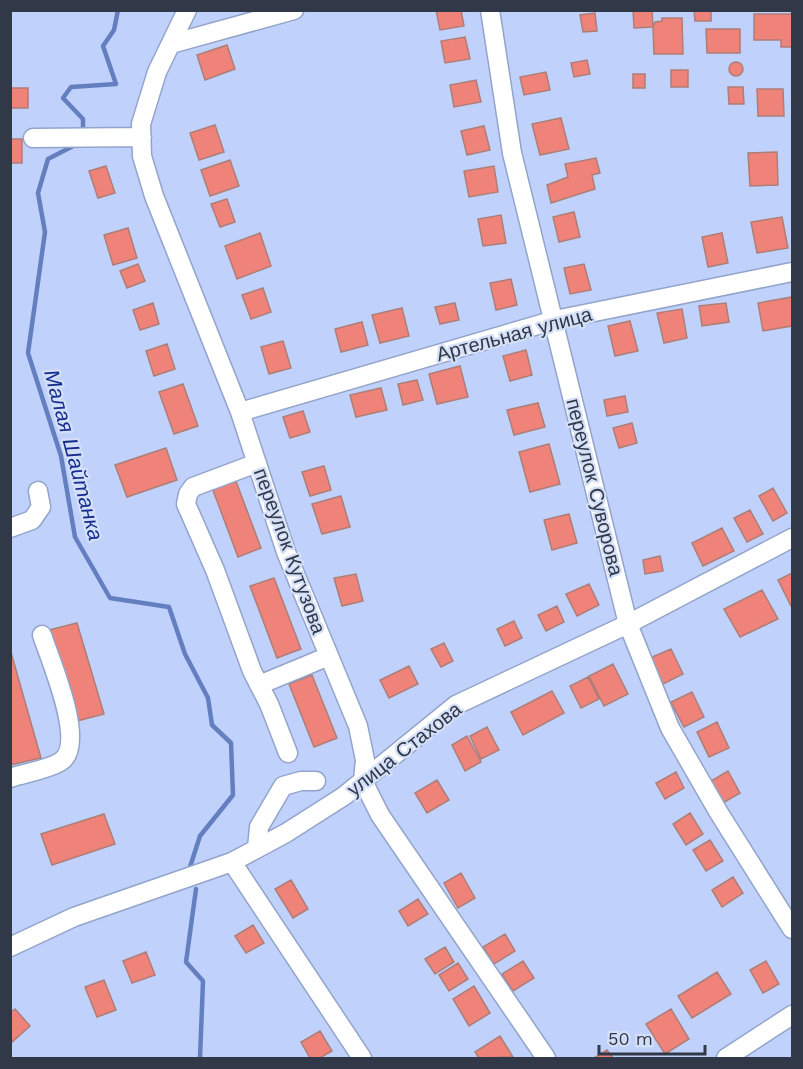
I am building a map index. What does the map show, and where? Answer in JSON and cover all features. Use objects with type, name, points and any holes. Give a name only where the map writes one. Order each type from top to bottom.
[{"type":"street","name":"переулок Кутузова","points":[[187,10],[157,72],[141,124],[142,156],[154,196],[240,412],[286,552],[358,726],[365,760],[363,781],[380,814],[546,1059]]},
{"type":"street","points":[[171,44],[294,10]]},
{"type":"street","name":"переулок Суворова","points":[[490,10],[512,153],[555,320],[628,624],[670,728],[719,813],[792,929]]},
{"type":"street","points":[[33,138],[142,137]]},
{"type":"street","name":"Артельная улица","points":[[240,412],[555,320],[792,272]]},
{"type":"street","points":[[257,463],[193,487],[188,494],[186,504],[215,570],[288,753]]},
{"type":"street","points":[[10,528],[32,520],[41,507],[38,491]]},
{"type":"street","name":"улица Стахова","points":[[10,947],[74,917],[232,862],[295,827],[363,781],[456,705],[628,624],[792,538]]},
{"type":"street","points":[[10,778],[60,763],[68,754],[71,742],[69,721],[42,635]]},
{"type":"street","points":[[259,685],[329,656]]},
{"type":"street","points":[[257,848],[259,827],[284,786],[301,781],[316,781]]},
{"type":"street","points":[[232,862],[362,1059]]},
{"type":"street","points":[[726,1059],[792,1015]]},
{"type":"building","points":[[436,10],[461,10],[464,26],[440,30]]},
{"type":"building","points":[[633,10],[652,10],[653,27],[634,28]]},
{"type":"building","points":[[694,10],[711,10],[711,21],[695,21]]},
{"type":"building","points":[[595,13],[597,31],[583,32],[580,15]]},
{"type":"building","points":[[754,14],[792,14],[792,47],[781,47],[781,40],[754,40]]},
{"type":"building","points":[[662,18],[682,18],[683,54],[654,54],[653,27],[655,22],[662,21]]},
{"type":"building","points":[[706,29],[740,29],[740,53],[707,53]]},
{"type":"building","points":[[465,37],[470,59],[445,63],[441,41]]},
{"type":"building","points":[[227,45],[235,69],[205,80],[197,55]]},
{"type":"building","points":[[587,60],[590,74],[574,77],[571,63]]},
{"type":"building","points":[[736,62],[741,64],[743,69],[741,74],[736,76],[731,74],[729,69],[731,64]]},
{"type":"building","points":[[671,70],[688,70],[688,87],[671,87]]},
{"type":"building","points":[[546,72],[550,90],[524,95],[520,77]]},
{"type":"building","points":[[633,74],[645,74],[645,88],[633,88]]},
{"type":"building","points":[[476,80],[481,102],[454,107],[450,85]]},
{"type":"building","points":[[728,87],[743,87],[744,104],[729,104]]},
{"type":"building","points":[[10,88],[28,88],[28,108],[10,108]]},
{"type":"building","points":[[757,89],[783,89],[784,116],[758,116]]},
{"type":"building","points":[[561,118],[569,149],[540,155],[532,124]]},
{"type":"building","points":[[215,125],[224,152],[199,160],[190,133]]},
{"type":"building","points":[[484,126],[490,150],[467,155],[461,131]]},
{"type":"building","points":[[10,139],[22,139],[22,163],[10,163]]},
{"type":"building","points":[[777,152],[778,185],[750,186],[748,153]]},
{"type":"building","points":[[596,158],[600,173],[592,175],[595,189],[551,203],[547,185],[568,177],[565,164]]},
{"type":"building","points":[[230,160],[239,186],[210,196],[201,170]]},
{"type":"building","points":[[106,166],[115,193],[98,198],[89,171]]},
{"type":"building","points":[[494,166],[498,192],[469,197],[464,171]]},
{"type":"building","points":[[227,199],[235,222],[220,227],[211,204]]},
{"type":"building","points":[[574,212],[580,237],[559,242],[553,217]]},
{"type":"building","points":[[501,215],[506,243],[483,246],[478,219]]},
{"type":"building","points":[[782,217],[788,248],[757,253],[751,222]]},
{"type":"building","points":[[128,228],[137,258],[113,265],[104,235]]},
{"type":"building","points":[[260,233],[271,266],[237,279],[225,246]]},
{"type":"building","points":[[722,233],[728,263],[708,267],[702,237]]},
{"type":"building","points":[[138,264],[145,281],[127,288],[120,271]]},
{"type":"building","points":[[584,264],[591,290],[570,294],[564,268]]},
{"type":"building","points":[[511,279],[517,305],[496,310],[490,283]]},
{"type":"building","points":[[263,288],[271,312],[251,319],[242,295]]},
{"type":"building","points":[[792,297],[792,326],[763,331],[758,303]]},
{"type":"building","points":[[153,303],[159,324],[140,330],[133,310]]},
{"type":"building","points":[[455,303],[459,320],[440,324],[435,307]]},
{"type":"building","points":[[726,303],[729,322],[702,326],[699,306]]},
{"type":"building","points":[[402,308],[409,336],[380,343],[372,315]]},
{"type":"building","points":[[682,309],[687,338],[664,343],[657,313]]},
{"type":"building","points":[[630,321],[638,351],[615,356],[608,326]]},
{"type":"building","points":[[362,322],[368,345],[341,352],[335,329]]},
{"type":"building","points":[[283,341],[291,368],[269,374],[261,347]]},
{"type":"building","points":[[167,344],[175,369],[154,376],[146,351]]},
{"type":"building","points":[[526,350],[532,375],[510,381],[503,356]]},
{"type":"building","points":[[460,366],[468,397],[437,404],[429,374]]},
{"type":"building","points":[[417,380],[423,400],[403,405],[398,384]]},
{"type":"building","points":[[183,384],[198,426],[174,434],[159,392]]},
{"type":"building","points":[[381,388],[387,410],[356,417],[350,395]]},
{"type":"building","points":[[625,396],[628,412],[607,416],[604,400]]},
{"type":"building","points":[[538,403],[545,427],[514,435],[507,410]]},
{"type":"building","points":[[303,411],[310,432],[290,438],[283,417]]},
{"type":"building","points":[[632,423],[637,443],[619,448],[613,428]]},
{"type":"building","points":[[549,444],[560,484],[530,492],[519,452]]},
{"type":"building","points":[[166,448],[177,480],[127,497],[115,465]]},
{"type":"building","points":[[324,466],[331,490],[310,496],[302,472]]},
{"type":"building","points":[[234,476],[261,548],[238,557],[211,485]]},
{"type":"building","points":[[773,488],[787,513],[773,521],[759,496]]},
{"type":"building","points":[[341,496],[350,527],[322,534],[312,504]]},
{"type":"building","points":[[750,510],[763,534],[747,542],[734,518]]},
{"type":"building","points":[[569,514],[577,543],[552,550],[544,520]]},
{"type":"building","points":[[722,528],[734,551],[703,566],[692,543]]},
{"type":"building","points":[[660,556],[663,571],[645,574],[643,560]]},
{"type":"building","points":[[792,573],[792,608],[778,580]]},
{"type":"building","points":[[356,574],[363,601],[342,606],[334,578]]},
{"type":"building","points":[[274,578],[301,649],[277,658],[250,586]]},
{"type":"building","points":[[589,584],[599,605],[577,616],[566,594]]},
{"type":"building","points":[[762,590],[778,619],[740,637],[724,609]]},
{"type":"building","points":[[557,606],[564,622],[546,631],[538,615]]},
{"type":"building","points":[[514,621],[522,638],[505,646],[497,629]]},
{"type":"building","points":[[77,623],[104,714],[77,721],[49,630]]},
{"type":"building","points":[[444,643],[453,661],[441,667],[431,649]]},
{"type":"building","points":[[10,649],[41,758],[10,765]]},
{"type":"building","points":[[671,649],[683,674],[663,684],[650,658]]},
{"type":"building","points":[[613,664],[628,694],[604,706],[589,676]]},
{"type":"building","points":[[409,666],[418,684],[389,698],[380,680]]},
{"type":"building","points":[[312,675],[337,738],[314,747],[289,684]]},
{"type":"building","points":[[588,677],[599,699],[581,708],[570,686]]},
{"type":"building","points":[[552,691],[564,713],[523,735],[511,712]]},
{"type":"building","points":[[692,692],[704,717],[684,727],[671,702]]},
{"type":"building","points":[[717,722],[729,748],[709,757],[697,732]]},
{"type":"building","points":[[487,727],[499,750],[481,759],[470,736]]},
{"type":"building","points":[[467,736],[481,762],[465,771],[452,745]]},
{"type":"building","points":[[728,771],[740,793],[723,803],[711,781]]},
{"type":"building","points":[[676,772],[684,788],[665,799],[656,783]]},
{"type":"building","points":[[437,780],[449,800],[427,813],[415,793]]},
{"type":"building","points":[[690,813],[703,834],[686,845],[673,824]]},
{"type":"building","points":[[104,814],[115,844],[52,865],[41,834]]},
{"type":"building","points":[[710,840],[723,861],[706,871],[693,850]]},
{"type":"building","points":[[461,873],[475,898],[458,908],[444,883]]},
{"type":"building","points":[[733,877],[743,893],[722,907],[712,890]]},
{"type":"building","points":[[291,880],[308,909],[293,918],[275,889]]},
{"type":"building","points":[[418,899],[428,914],[408,926],[399,911]]},
{"type":"building","points":[[253,925],[264,943],[246,953],[235,936]]},
{"type":"building","points":[[505,934],[515,951],[494,964],[483,947]]},
{"type":"building","points":[[445,947],[454,962],[435,974],[425,959]]},
{"type":"building","points":[[146,952],[155,975],[132,983],[123,961]]},
{"type":"building","points":[[523,961],[534,978],[513,991],[502,974]]},
{"type":"building","points":[[766,961],[779,984],[763,993],[750,970]]},
{"type":"building","points":[[458,963],[468,979],[449,991],[439,975]]},
{"type":"building","points":[[717,972],[731,994],[692,1018],[678,996]]},
{"type":"building","points":[[104,980],[116,1010],[97,1017],[85,987]]},
{"type":"building","points":[[474,986],[490,1013],[469,1026],[453,999]]},
{"type":"building","points":[[15,1009],[30,1026],[11,1043],[10,1013]]},
{"type":"building","points":[[671,1009],[689,1039],[665,1054],[646,1024]]},
{"type":"building","points":[[320,1031],[332,1051],[320,1058],[310,1058],[301,1042]]},
{"type":"building","points":[[500,1036],[513,1057],[479,1058],[475,1052]]},
{"type":"building","points":[[607,1050],[613,1058],[594,1058]]},
{"type":"waterway","name":"Малая Шайтанка","points":[[83,132],[83,119],[63,98],[71,87],[116,84],[103,46],[114,30],[118,10]]},
{"type":"waterway","name":"Малая Шайтанка","points":[[79,143],[48,159],[38,193],[45,232],[28,353],[61,456],[75,537],[110,598],[169,607],[185,654],[208,698],[212,725],[231,743],[233,795],[200,836],[190,867]]},
{"type":"waterway","name":"Малая Шайтанка","points":[[196,889],[186,962],[203,981],[200,1058]]}]
